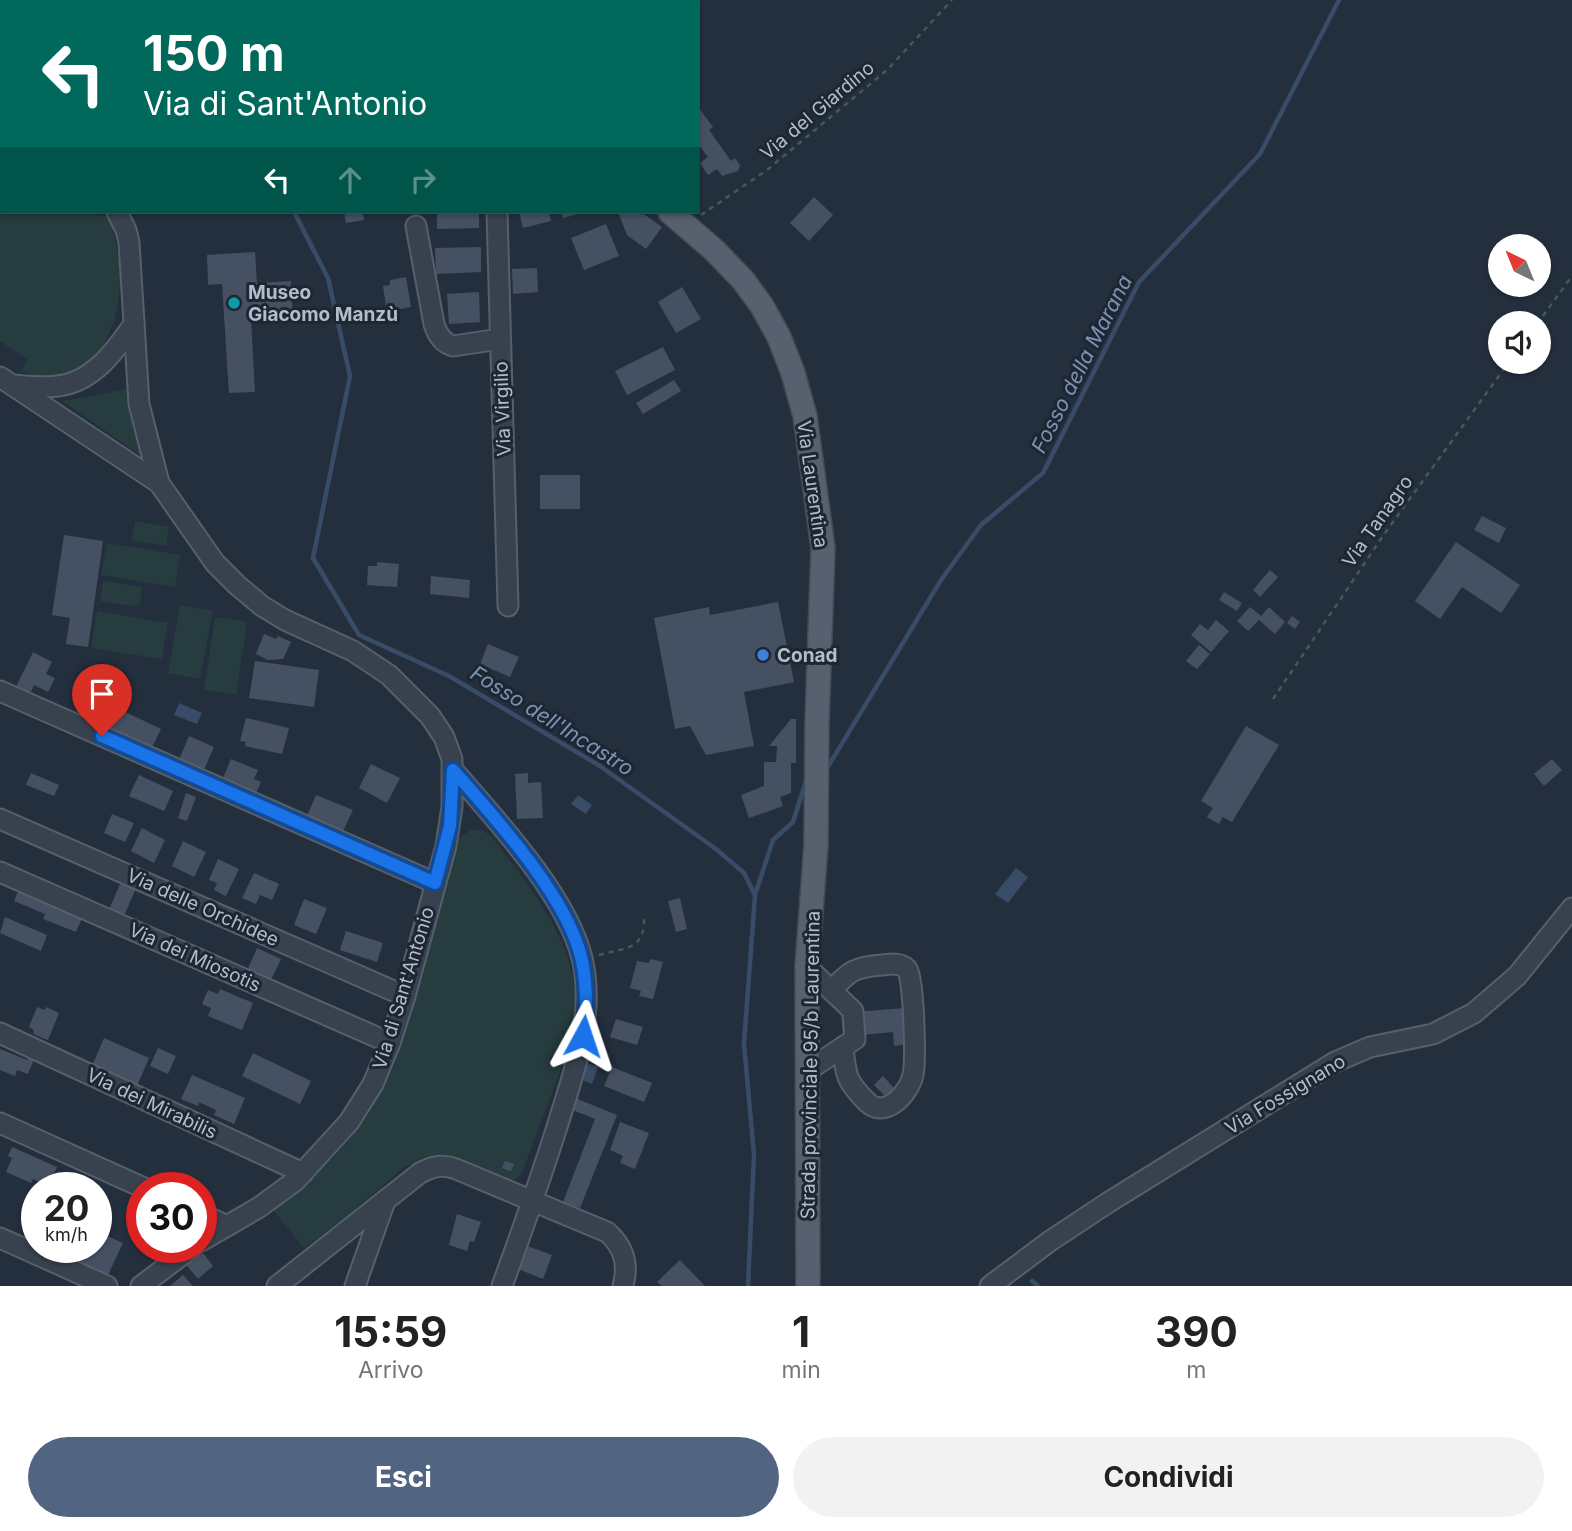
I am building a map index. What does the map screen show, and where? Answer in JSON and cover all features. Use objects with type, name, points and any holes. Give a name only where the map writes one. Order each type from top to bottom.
[{"type":"main road","name":"Via Laurentina","points":[[678,218],[727,262],[762,306],[788,358],[805,416],[823,548],[816,803]]},
{"type":"main road","name":"Strada provinciale 95/b Laurentina","points":[[808,1286],[807,967],[816,844],[816,803]]},
{"type":"street","points":[[118,214],[129,242],[139,404],[159,483]]},
{"type":"street","name":"Via Virgilio","points":[[497,214],[508,606]]},
{"type":"street","points":[[416,226],[434,324],[439,336],[453,346],[500,339]]},
{"type":"street","points":[[6,381],[60,386],[83,378],[103,363],[134,324]]},
{"type":"street","name":"Via di Sant'Antonio","points":[[6,381],[159,483],[204,549],[242,591],[285,620],[343,645],[389,675],[430,716],[444,737],[453,770],[450,826],[405,996],[373,1084],[356,1113],[334,1141],[303,1173],[269,1201],[217,1232]]},
{"type":"street","points":[[0,691],[435,883]]},
{"type":"street","points":[[453,770],[506,831],[538,875],[564,917],[582,959],[586,1002],[581,1045],[533,1202],[502,1286]]},
{"type":"street","name":"Via delle Orchidee","points":[[0,819],[405,996]]},
{"type":"street","name":"Via dei Miosotis","points":[[0,872],[390,1043]]},
{"type":"street","name":"Via Fossignano","points":[[990,1286],[1098,1209],[1329,1066],[1370,1047],[1433,1034],[1467,1017],[1517,976],[1572,908]]},
{"type":"street","points":[[832,990],[849,973],[864,966],[901,965],[907,969],[912,983],[914,1071],[907,1087],[891,1105],[883,1109],[874,1108],[852,1087],[846,1076],[843,1047]]},
{"type":"street","points":[[807,967],[853,1011],[855,1039],[807,1071]]},
{"type":"street","name":"Via dei Mirabilis","points":[[0,1033],[303,1173]]},
{"type":"street","points":[[0,1123],[126,1180]]},
{"type":"street","points":[[277,1286],[426,1170],[444,1166],[592,1224],[612,1237],[624,1258],[626,1270],[623,1286]]},
{"type":"street","points":[[355,1286],[385,1201]]},
{"type":"street","points":[[217,1221],[227,1226]]},
{"type":"street","points":[[0,1238],[107,1286]]},
{"type":"street","points":[[141,1286],[171,1263]]},
{"type":"path","name":"Via del Giardino","points":[[700,206],[767,170],[887,70],[952,0]]},
{"type":"path","points":[[1546,311],[1572,276]]},
{"type":"path","name":"Via Tanagro","points":[[1273,699],[1385,533],[1500,374]]},
{"type":"path","points":[[582,959],[623,948],[640,940],[644,932],[644,914]]},
{"type":"green space","points":[[0,214],[106,216],[116,242],[120,271],[118,301],[111,330],[97,354],[78,371],[53,377],[21,371],[28,360],[0,341]]},
{"type":"green space","points":[[128,389],[136,436],[149,461],[62,401]]},
{"type":"green space","points":[[135,521],[169,527],[166,546],[132,540]]},
{"type":"green space","points":[[107,543],[180,555],[175,587],[101,575]]},
{"type":"green space","points":[[103,581],[142,587],[139,607],[100,601]]},
{"type":"green space","points":[[180,605],[213,611],[200,679],[168,673]]},
{"type":"green space","points":[[97,611],[168,623],[162,659],[91,648]]},
{"type":"green space","points":[[215,617],[247,622],[236,695],[204,690]]},
{"type":"green space","points":[[471,830],[482,830],[491,836],[538,899],[563,947],[572,971],[576,997],[575,1023],[570,1044],[521,1175],[511,1182],[440,1157],[425,1157],[403,1168],[345,1218],[304,1248],[272,1209],[328,1163],[359,1127],[385,1086],[395,1063],[454,845]]},
{"type":"water","points":[[179,703],[202,713],[197,724],[174,715]]},
{"type":"water","points":[[578,795],[592,805],[586,814],[571,804]]},
{"type":"water","points":[[1016,868],[1028,877],[1008,903],[995,894]]},
{"type":"water","points":[[586,1063],[598,1067],[592,1084],[580,1079]]},
{"type":"building","points":[[700,110],[713,127],[709,130],[731,161],[735,158],[740,165],[738,171],[722,176],[717,169],[708,175],[700,163],[708,157],[700,147]]},
{"type":"building","points":[[814,197],[833,215],[809,241],[790,223]]},
{"type":"building","points":[[344,214],[363,214],[364,220],[346,223]]},
{"type":"building","points":[[437,214],[479,214],[479,228],[437,229]]},
{"type":"building","points":[[520,214],[549,214],[551,221],[523,228]]},
{"type":"building","points":[[562,214],[578,214],[563,218]]},
{"type":"building","points":[[619,214],[644,214],[662,227],[646,249],[627,235]]},
{"type":"building","points":[[606,224],[619,256],[584,270],[571,238]]},
{"type":"building","points":[[481,247],[481,272],[436,274],[435,248]]},
{"type":"building","points":[[255,252],[257,283],[291,281],[293,316],[251,319],[255,392],[229,393],[222,284],[208,285],[207,255]]},
{"type":"building","points":[[537,268],[538,292],[513,294],[512,269]]},
{"type":"building","points":[[406,277],[411,307],[395,310],[394,304],[386,306],[383,286],[390,285],[390,280]]},
{"type":"building","points":[[682,287],[701,319],[676,333],[658,302]]},
{"type":"building","points":[[479,292],[480,322],[449,324],[447,294]]},
{"type":"building","points":[[663,347],[675,370],[627,395],[615,371]]},
{"type":"building","points":[[674,380],[681,391],[643,414],[636,403]]},
{"type":"building","points":[[540,475],[580,475],[580,509],[540,509]]},
{"type":"building","points":[[1482,516],[1506,528],[1499,543],[1474,530]]},
{"type":"building","points":[[64,535],[103,541],[88,647],[66,644],[70,618],[52,615]]},
{"type":"building","points":[[1456,542],[1520,585],[1501,613],[1462,587],[1440,619],[1415,601]]},
{"type":"building","points":[[377,562],[399,564],[397,587],[367,585],[368,566],[377,566]]},
{"type":"building","points":[[1270,570],[1278,577],[1260,597],[1253,590]]},
{"type":"building","points":[[431,576],[470,580],[469,598],[430,594]]},
{"type":"building","points":[[1224,592],[1242,603],[1237,611],[1219,600]]},
{"type":"building","points":[[778,602],[794,682],[744,692],[754,746],[706,755],[690,726],[675,729],[654,618],[709,607],[710,615]]},
{"type":"building","points":[[1250,607],[1261,616],[1269,607],[1285,622],[1275,634],[1259,620],[1248,631],[1237,621]]},
{"type":"building","points":[[1292,616],[1300,622],[1295,629],[1287,623]]},
{"type":"building","points":[[1216,620],[1229,631],[1211,652],[1191,635],[1200,624],[1208,630]]},
{"type":"building","points":[[264,634],[291,642],[283,659],[268,660],[256,654]]},
{"type":"building","points":[[488,644],[519,657],[510,677],[480,664]]},
{"type":"building","points":[[1199,645],[1210,654],[1197,669],[1186,661]]},
{"type":"building","points":[[33,652],[52,662],[46,674],[55,678],[48,692],[34,685],[30,694],[16,687]]},
{"type":"building","points":[[255,661],[319,670],[314,707],[249,698]]},
{"type":"building","points":[[104,702],[161,729],[150,751],[103,728],[106,722],[97,718]]},
{"type":"building","points":[[246,718],[289,728],[282,754],[245,746],[246,742],[240,741]]},
{"type":"building","points":[[791,719],[796,719],[796,763],[791,763],[791,793],[780,797],[783,806],[749,818],[741,795],[764,786],[764,762],[776,762],[777,746],[769,746]]},
{"type":"building","points":[[1246,726],[1279,745],[1232,822],[1223,817],[1219,824],[1207,817],[1213,808],[1201,801]]},
{"type":"building","points":[[189,736],[214,747],[203,772],[179,760]]},
{"type":"building","points":[[231,759],[258,770],[254,779],[261,782],[255,796],[235,788],[237,784],[223,778]]},
{"type":"building","points":[[1552,759],[1562,770],[1544,786],[1534,774]]},
{"type":"building","points":[[371,764],[400,778],[387,803],[359,788]]},
{"type":"building","points":[[31,773],[59,785],[54,796],[26,785]]},
{"type":"building","points":[[528,773],[528,783],[541,782],[543,818],[517,819],[515,774]]},
{"type":"building","points":[[139,775],[173,791],[164,811],[129,796]]},
{"type":"building","points":[[186,793],[196,797],[187,821],[178,818]]},
{"type":"building","points":[[316,795],[353,810],[343,831],[307,816]]},
{"type":"building","points":[[112,814],[134,823],[125,842],[104,833]]},
{"type":"building","points":[[142,828],[165,840],[154,863],[131,851]]},
{"type":"building","points":[[183,841],[206,852],[194,877],[172,866]]},
{"type":"building","points":[[218,859],[239,869],[226,896],[214,890],[217,883],[209,880]]},
{"type":"building","points":[[254,873],[279,884],[272,900],[260,895],[256,904],[242,898]]},
{"type":"building","points":[[121,882],[136,888],[122,921],[107,914]]},
{"type":"building","points":[[19,889],[83,916],[76,932],[43,919],[45,914],[14,901]]},
{"type":"building","points":[[680,898],[687,929],[676,932],[668,901]]},
{"type":"building","points":[[304,899],[327,908],[316,934],[294,925]]},
{"type":"building","points":[[5,917],[47,935],[41,951],[0,933]]},
{"type":"building","points":[[346,931],[383,943],[377,962],[340,950]]},
{"type":"building","points":[[257,948],[281,959],[270,982],[247,971]]},
{"type":"building","points":[[650,959],[663,962],[653,999],[639,996],[641,991],[630,988],[637,961],[649,963]]},
{"type":"building","points":[[220,989],[253,1003],[242,1030],[208,1016],[211,1008],[202,1004],[208,990],[218,994]]},
{"type":"building","points":[[37,1007],[45,1010],[46,1007],[59,1013],[48,1040],[33,1034],[34,1030],[29,1027]]},
{"type":"building","points":[[906,1008],[908,1044],[894,1046],[893,1032],[843,1037],[841,1013]]},
{"type":"building","points":[[616,1019],[643,1027],[637,1045],[610,1037]]},
{"type":"building","points":[[104,1038],[149,1058],[137,1086],[92,1066]]},
{"type":"building","points":[[158,1048],[176,1056],[168,1074],[150,1066]]},
{"type":"building","points":[[0,1049],[27,1060],[28,1057],[34,1059],[28,1074],[17,1070],[15,1076],[0,1070]]},
{"type":"building","points":[[253,1053],[311,1081],[300,1104],[242,1076]]},
{"type":"building","points":[[612,1067],[652,1083],[644,1102],[604,1086]]},
{"type":"building","points":[[192,1075],[245,1098],[234,1124],[214,1115],[216,1110],[199,1102],[198,1106],[181,1099]]},
{"type":"building","points":[[883,1076],[897,1091],[888,1099],[874,1085]]},
{"type":"building","points":[[575,1098],[617,1115],[580,1208],[563,1202],[595,1119],[570,1109]]},
{"type":"building","points":[[620,1122],[649,1133],[635,1169],[620,1163],[623,1156],[610,1150]]},
{"type":"building","points":[[12,1147],[57,1167],[55,1172],[21,1172],[21,1179],[6,1172],[12,1158],[8,1156]]},
{"type":"building","points":[[505,1161],[514,1164],[511,1171],[502,1168]]},
{"type":"building","points":[[457,1214],[481,1222],[474,1242],[470,1241],[467,1251],[449,1245]]},
{"type":"building","points":[[112,1238],[123,1243],[108,1275],[82,1263],[112,1263]]},
{"type":"building","points":[[527,1246],[552,1255],[543,1279],[518,1269]]},
{"type":"building","points":[[680,1260],[705,1286],[662,1286],[657,1282]]},
{"type":"building","points":[[185,1263],[211,1263],[213,1266],[198,1279]]},
{"type":"building","points":[[183,1275],[193,1286],[170,1286]]},
{"type":"waterway","name":"Fosso della Marana","points":[[826,770],[941,580],[981,525],[1043,473],[1139,282],[1260,154],[1339,0]]},
{"type":"waterway","name":"Fosso dell'Incastro","points":[[295,214],[328,278],[350,376],[313,558],[359,635],[449,676],[600,766],[716,849],[744,873],[755,895],[744,1044],[754,1155],[748,1286]]},
{"type":"waterway","name":"Fosso della Marana","points":[[755,895],[773,840],[793,822],[806,781]]},
{"type":"waterway","points":[[1032,1281],[1038,1286]]},
{"type":"place","name":"Museo Giacomo Manzù","points":[[234,303]]},
{"type":"place","name":"Conad","points":[[763,655]]},
{"type":"route","points":[[102,736],[435,883],[450,826],[453,770],[525,856],[564,917],[582,959],[586,993],[583,1036]]}]
